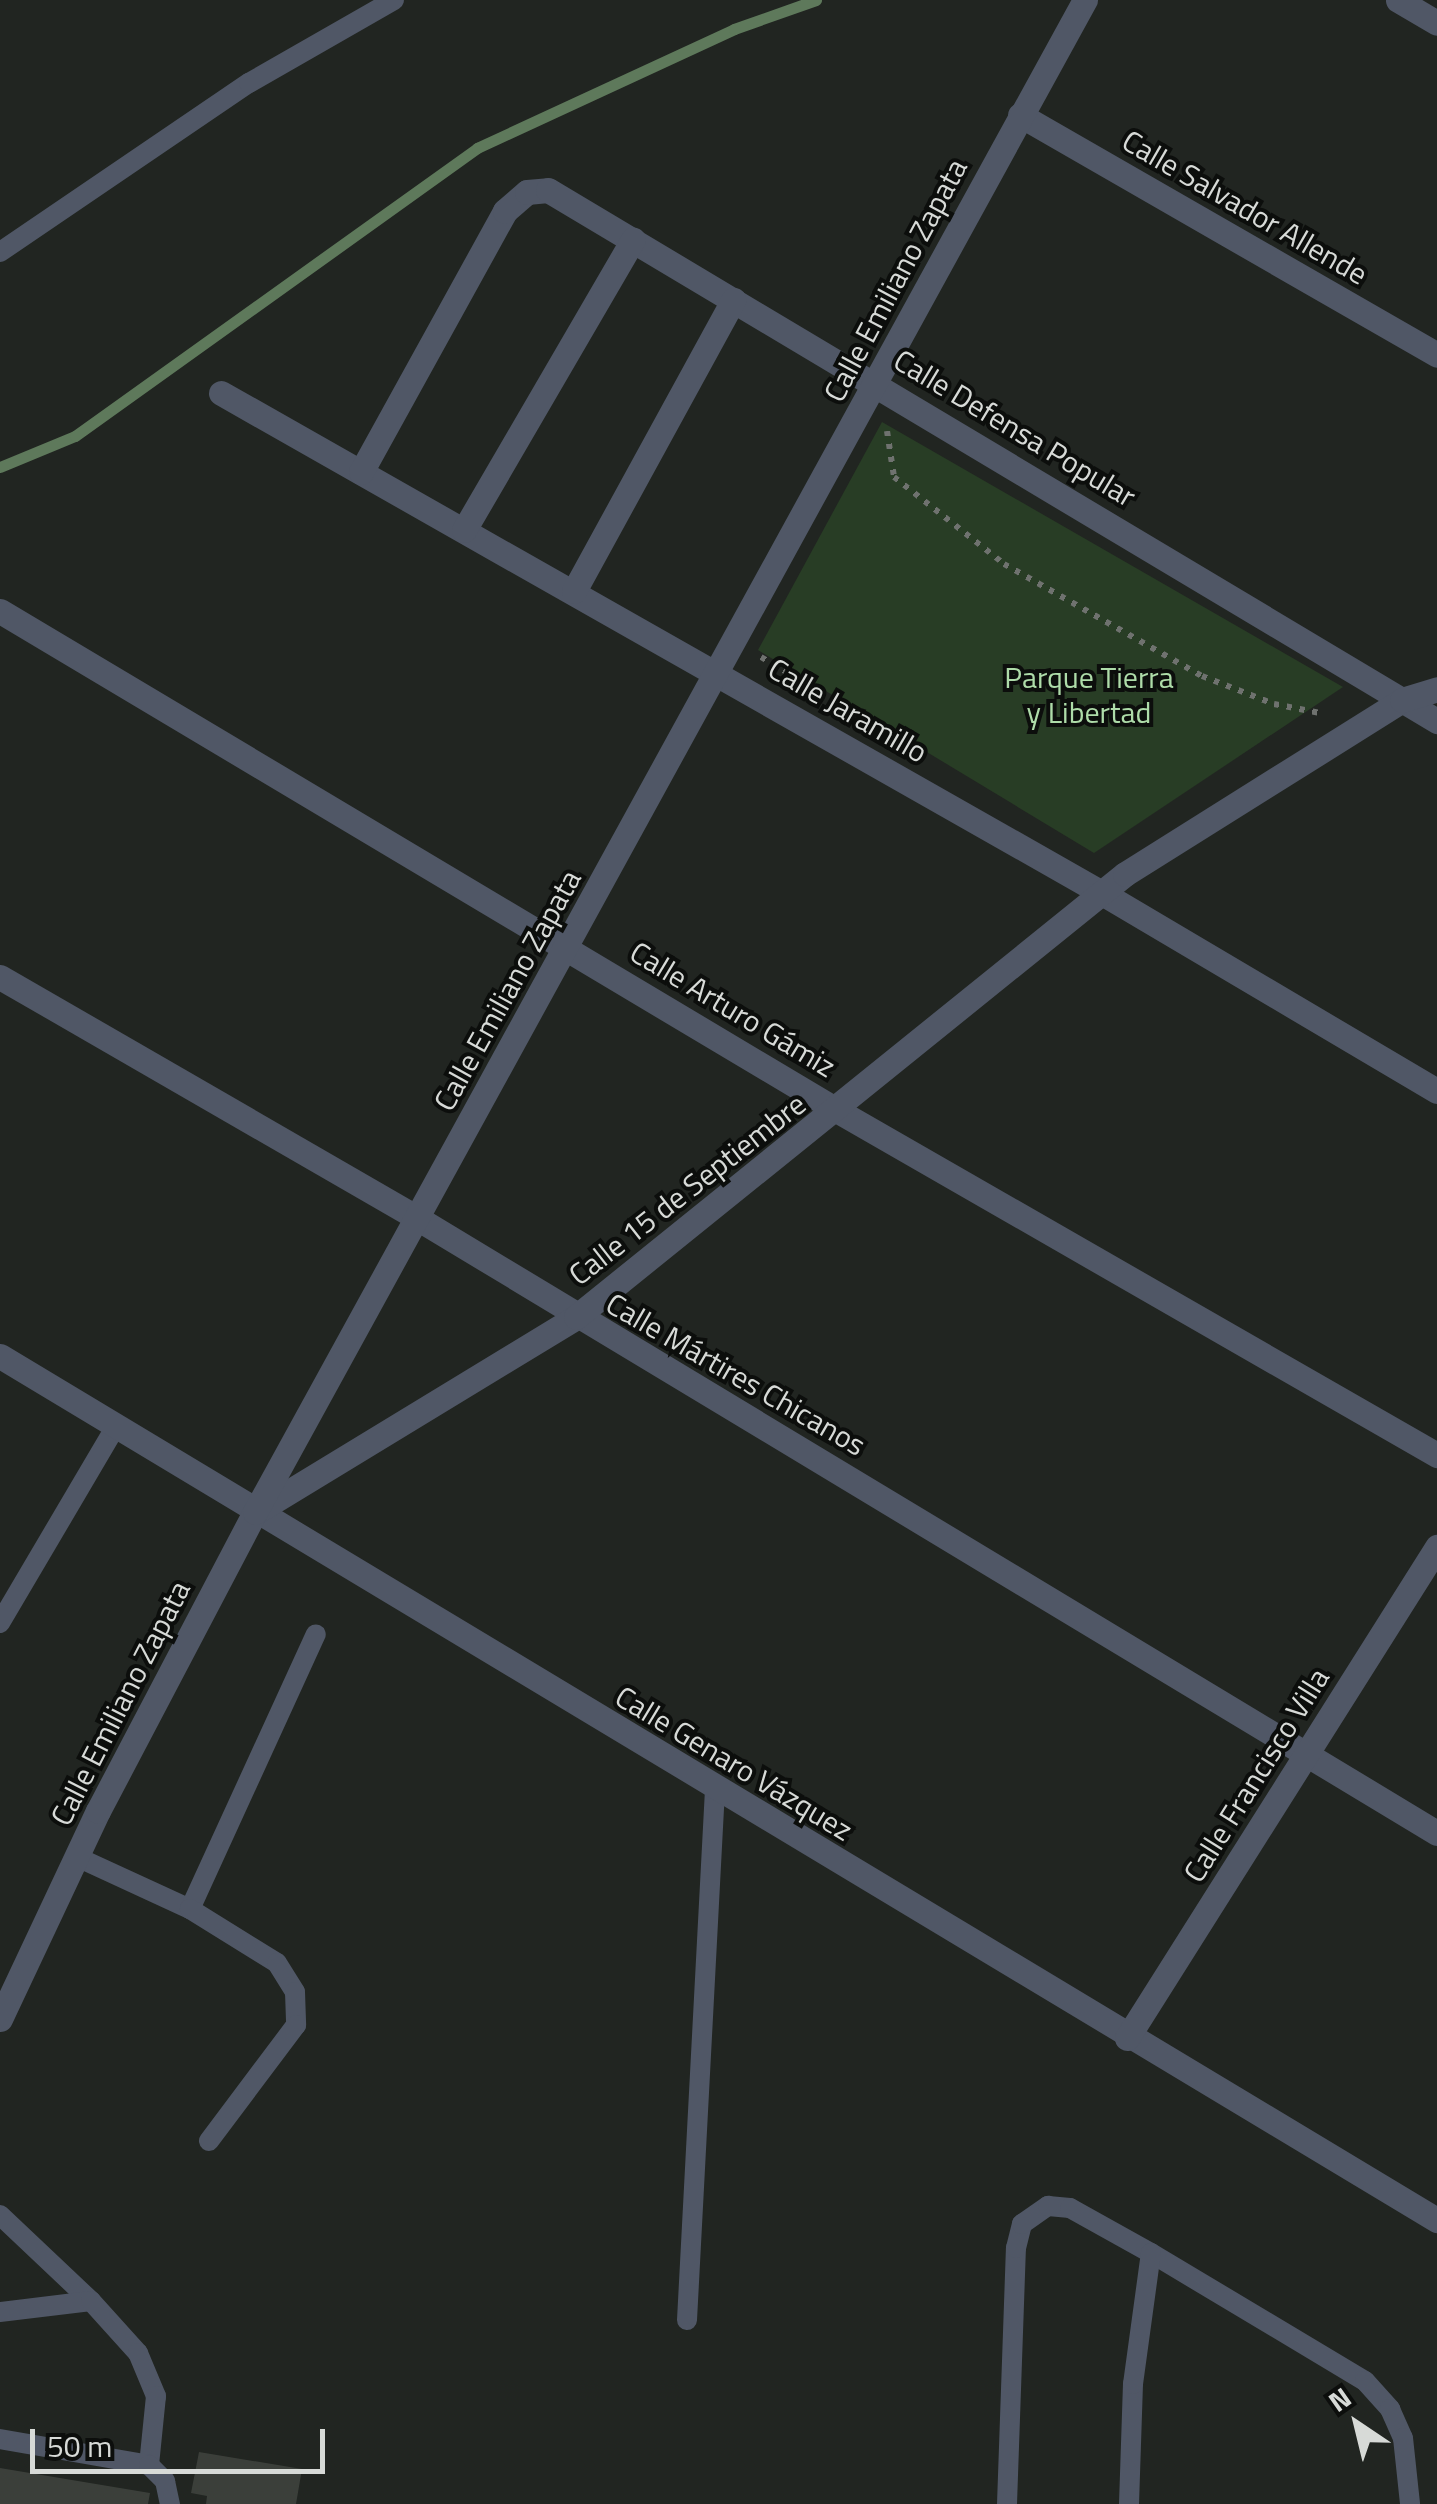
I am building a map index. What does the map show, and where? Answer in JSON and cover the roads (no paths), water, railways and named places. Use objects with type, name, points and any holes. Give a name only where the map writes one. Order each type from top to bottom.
[{"type":"street","name":"Calle Emiliano Zapata","points":[[0,2019],[77,1857],[255,1512],[570,948],[714,670],[878,383],[1085,0]]},
{"type":"street","points":[[1398,0],[1437,23]]},
{"type":"street","name":"Calle Salvador Allende","points":[[1020,115],[1437,355]]},
{"type":"street","name":"Calle Defensa Popular","points":[[361,472],[519,197],[548,190],[878,383],[1437,721]]},
{"type":"street","points":[[464,530],[633,240]]},
{"type":"street","points":[[574,592],[732,300]]},
{"type":"street","name":"Calle Jaramillo","points":[[221,393],[1102,892],[1437,1091]]},
{"type":"street","name":"Calle Arturo Gámiz","points":[[0,611],[838,1111],[1437,1455]]},
{"type":"street","name":"Calle 15 de Septiembre","points":[[255,1512],[576,1318],[838,1111],[1102,892],[1402,700],[1437,689]]},
{"type":"street","name":"Calle Mártires Chicanos","points":[[0,977],[417,1218],[576,1318],[1311,1753],[1437,1832]]},
{"type":"street","name":"Calle Genaro Vázquez","points":[[0,1356],[1127,2038],[1437,2220]]},
{"type":"street","name":"Calle Francisco Villa","points":[[1127,2038],[1311,1753],[1437,1547]]},
{"type":"lane","points":[[0,252],[248,83],[394,0]]},
{"type":"lane","points":[[0,1622],[115,1428]]},
{"type":"lane","points":[[190,1908],[316,1634]]},
{"type":"lane","points":[[687,2320],[715,1790]]},
{"type":"lane","points":[[77,1857],[190,1908],[277,1964],[296,1992],[296,2025],[209,2141]]},
{"type":"lane","points":[[1007,2504],[1022,2224],[1048,2206],[1070,2208],[1152,2253],[1366,2381],[1390,2409],[1404,2438],[1410,2504]]},
{"type":"lane","points":[[0,2215],[91,2301],[138,2353],[156,2396],[150,2465]]},
{"type":"lane","points":[[1130,2504],[1133,2384],[1152,2253]]},
{"type":"lane","points":[[0,2312],[91,2301]]},
{"type":"lane","points":[[0,2439],[150,2465],[165,2481],[170,2504]]},
{"type":"waterway","points":[[0,467],[75,436],[477,148],[734,29],[816,0]]},
{"type":"park label","name":"Parque Tierra y Libertad","points":[[1089,694]]}]
